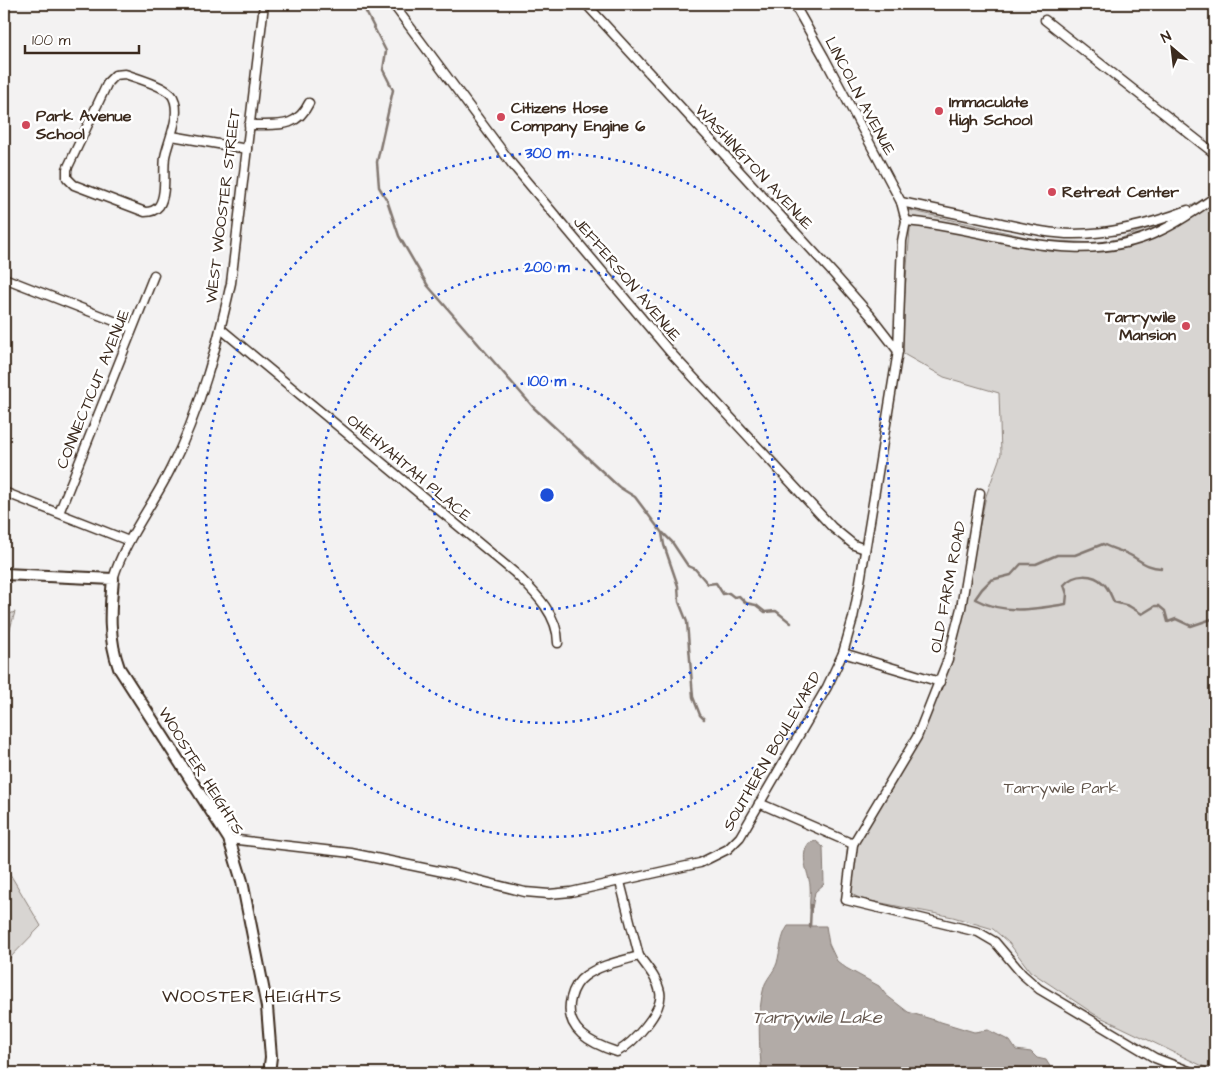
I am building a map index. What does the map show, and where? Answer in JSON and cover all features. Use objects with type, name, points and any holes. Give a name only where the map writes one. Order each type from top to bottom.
[{"type":"main road","points":[[4,574],[113,579]]},
{"type":"main road","name":"WOOSTER HEIGHTS","points":[[113,579],[110,630],[113,652],[119,668],[229,838],[242,881],[267,1007],[271,1057],[269,1073]]},
{"type":"street","name":"WEST WOOSTER STREET","points":[[113,579],[118,559],[171,468],[190,428],[221,329],[231,283],[264,4]]},
{"type":"street","name":"JEFFERSON AVENUE","points":[[392,4],[506,157],[670,352],[832,528],[854,545],[865,548]]},
{"type":"street","name":"WASHINGTON AVENUE","points":[[586,4],[833,273],[870,315],[898,351]]},
{"type":"street","name":"LINCOLN AVENUE","points":[[794,4],[824,56],[901,202]]},
{"type":"street","points":[[1045,20],[1215,154]]},
{"type":"street","points":[[126,74],[167,90],[175,104],[172,136],[165,156],[162,200],[152,212],[146,212],[80,188],[67,178],[67,169],[108,82],[115,75],[126,74]]},
{"type":"street","points":[[249,125],[295,122],[303,115],[308,103]]},
{"type":"street","points":[[172,136],[247,148]]},
{"type":"street","points":[[906,221],[1044,246],[1071,248],[1102,247],[1131,242],[1160,231],[1215,197]]},
{"type":"street","points":[[901,202],[1046,232],[1072,234],[1101,233],[1159,221],[1205,204]]},
{"type":"street","name":"SOUTHERN BOULEVARD","points":[[229,838],[360,855],[533,892],[571,892],[620,882],[714,858],[728,849],[740,837],[827,687],[843,653],[853,618],[898,351],[902,241],[906,221],[901,202]]},
{"type":"street","name":"CONNECTICUT AVENUE","points":[[59,513],[154,275]]},
{"type":"street","points":[[4,278],[132,328]]},
{"type":"street","name":"OHEHYAHTAH PLACE","points":[[221,329],[515,573],[544,604],[556,627],[558,643]]},
{"type":"street","points":[[4,492],[130,541]]},
{"type":"street","name":"OLD FARM ROAD","points":[[853,844],[917,737],[940,682],[955,636],[980,493]]},
{"type":"street","points":[[843,653],[940,682]]},
{"type":"street","points":[[759,803],[853,844],[846,900],[978,932],[995,942],[1022,974],[1039,989],[1135,1046],[1194,1073]]},
{"type":"street","points":[[620,882],[639,956],[655,978],[661,994],[659,1006],[627,1047],[617,1052],[589,1042],[577,1031],[570,1019],[569,1006],[573,991],[584,977],[599,969],[639,956]]},
{"type":"green space","name":"Tarrywile Park","points":[[1215,192],[1215,1072],[1094,1014],[1030,971],[1009,943],[993,929],[953,917],[861,899],[848,892],[855,840],[902,768],[936,684],[963,604],[986,496],[1001,454],[999,393],[944,377],[900,352],[910,230],[909,210],[1039,240],[1096,243],[1122,238],[1166,221]]},
{"type":"green space","points":[[15,612],[4,649],[4,616]]},
{"type":"green space","points":[[4,864],[41,926],[4,964]]},
{"type":"water","points":[[816,841],[823,847],[824,884],[815,892],[812,908],[810,909],[810,885],[804,858],[809,843]]},
{"type":"water","name":"Tarrywile Lake","points":[[788,926],[826,926],[829,944],[837,961],[879,986],[886,995],[908,1012],[974,1032],[988,1030],[1010,1041],[1016,1050],[1031,1052],[1037,1058],[1046,1060],[1054,1073],[762,1073],[759,1030],[760,1007],[765,984],[777,963],[782,939]]},
{"type":"waterway","points":[[362,4],[386,51],[383,70],[393,90],[377,162],[379,187],[387,200],[399,236],[428,286],[534,408],[619,487],[635,497],[662,533],[664,545],[678,586],[679,602],[687,622],[693,697],[700,715],[704,719]]},
{"type":"waterway","points":[[663,533],[672,542],[688,566],[695,569],[708,584],[716,583],[723,594],[729,593],[734,597],[739,596],[746,603],[756,605],[765,612],[776,611],[791,623]]},
{"type":"waterway","points":[[1161,568],[1148,565],[1103,544],[1075,555],[1057,555],[1036,564],[1021,564],[1011,575],[991,580],[975,599],[986,604],[1008,609],[1031,609],[1066,604],[1067,594],[1064,585],[1073,578],[1089,576],[1100,580],[1104,584],[1114,602],[1129,606],[1142,614],[1155,606],[1159,606],[1165,611],[1168,622],[1176,619],[1191,626],[1215,618]]},
{"type":"waterway","points":[[810,927],[811,905]]},
{"type":"place","name":"Immaculate High School","points":[[939,111]]},
{"type":"place","name":"Citizens Hose Company Engine 6","points":[[501,117]]},
{"type":"place","name":"Park Avenue School","points":[[26,125]]},
{"type":"place","name":"Retreat Center","points":[[1052,192]]},
{"type":"place","name":"Tarrywile Mansion","points":[[1186,326]]},
{"type":"district","name":"WOOSTER HEIGHTS","points":[[252,996]]}]
